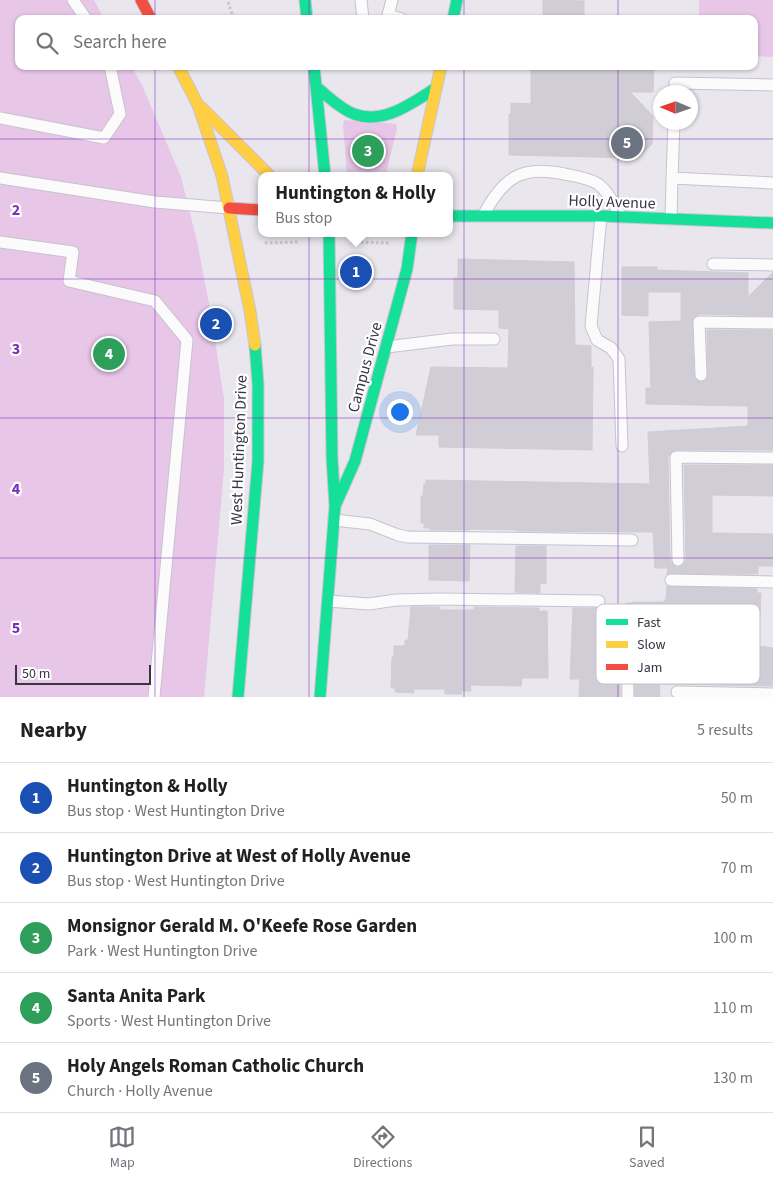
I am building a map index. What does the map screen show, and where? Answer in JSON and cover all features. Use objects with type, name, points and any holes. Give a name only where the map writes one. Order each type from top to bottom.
[{"type":"main road","points":[[141,0],[149,15]]},
{"type":"main road","points":[[305,0],[307,15]]},
{"type":"main road","points":[[454,15],[457,0]]},
{"type":"main road","name":"West Huntington Drive","points":[[180,70],[198,105],[220,169],[250,311],[255,349],[258,392],[257,470],[238,697]]},
{"type":"main road","points":[[314,70],[325,172]]},
{"type":"main road","points":[[418,172],[440,70]]},
{"type":"main road","points":[[316,87],[344,109],[370,118],[397,111],[436,88]]},
{"type":"main road","points":[[198,105],[266,172]]},
{"type":"main road","points":[[229,208],[258,210]]},
{"type":"main road","name":"Holly Avenue","points":[[453,216],[600,216],[773,223]]},
{"type":"main road","points":[[320,697],[336,506],[332,458],[329,237]]},
{"type":"main road","name":"Campus Drive","points":[[336,506],[355,461],[387,347],[407,269],[411,237]]},
{"type":"lane","points":[[73,0],[83,15]]},
{"type":"lane","points":[[361,0],[363,15]]},
{"type":"lane","points":[[388,15],[392,0]]},
{"type":"lane","points":[[0,118],[104,138],[120,114],[112,70]]},
{"type":"lane","points":[[698,87],[773,85]]},
{"type":"lane","points":[[671,219],[674,130]]},
{"type":"lane","points":[[483,216],[493,198],[514,178],[528,171],[544,170],[582,178],[597,184],[606,192],[621,217]]},
{"type":"lane","points":[[0,178],[155,202],[229,208]]},
{"type":"lane","points":[[672,178],[773,183]]},
{"type":"lane","points":[[600,216],[591,326],[597,340],[611,348],[619,360],[622,446]]},
{"type":"lane","points":[[0,242],[73,252],[69,281],[155,301],[186,340],[154,697]]},
{"type":"lane","points":[[714,264],[773,265]]},
{"type":"lane","points":[[701,375],[699,322],[773,323]]},
{"type":"lane","points":[[387,347],[452,339],[494,339]]},
{"type":"lane","points":[[678,560],[676,457],[773,458]]},
{"type":"lane","points":[[334,520],[370,524],[398,535],[408,536],[632,540]]},
{"type":"lane","points":[[671,580],[773,582]]},
{"type":"lane","points":[[328,601],[369,604],[396,600],[430,599],[599,601]]},
{"type":"lane","points":[[628,684],[628,697]]},
{"type":"lane","points":[[677,692],[773,694]]},
{"type":"path","points":[[228,2],[231,15]]},
{"type":"path","points":[[265,243],[299,242]]},
{"type":"path","points":[[346,243],[398,243]]},
{"type":"shaded area","points":[[0,0],[94,0],[102,15],[15,15],[15,70],[133,70],[142,85],[181,177],[198,246],[224,399],[224,470],[204,697],[0,697]]},
{"type":"shaded area","points":[[699,0],[773,0],[773,57],[758,56],[758,15],[699,15]]},
{"type":"shaded area","points":[[344,120],[396,124],[397,129],[386,172],[347,172]]},
{"type":"building","points":[[543,0],[584,1],[584,15],[543,15]]},
{"type":"building","points":[[531,70],[654,70],[653,92],[630,92],[653,116],[652,144],[638,158],[509,155],[509,114],[511,114],[511,103],[531,104]]},
{"type":"building","points":[[458,259],[574,262],[575,345],[591,346],[591,367],[593,367],[592,450],[439,447],[439,435],[416,435],[431,367],[508,368],[509,329],[499,328],[499,310],[454,309],[454,278],[458,278]]},
{"type":"building","points":[[622,267],[657,267],[657,270],[748,273],[748,297],[773,272],[773,316],[699,314],[693,318],[692,322],[694,375],[695,379],[701,382],[705,381],[708,375],[707,330],[773,330],[773,450],[676,450],[670,453],[668,457],[670,560],[672,564],[678,567],[682,566],[686,560],[684,465],[773,465],[773,496],[712,495],[712,533],[773,534],[773,566],[758,566],[758,574],[667,574],[668,568],[655,568],[653,532],[430,530],[430,528],[424,528],[424,523],[421,523],[421,496],[423,496],[426,480],[650,484],[648,432],[748,426],[748,406],[646,404],[646,388],[651,388],[649,322],[681,321],[681,292],[648,292],[648,316],[622,315]]},
{"type":"building","points":[[429,545],[470,545],[469,581],[429,580]]},
{"type":"building","points":[[516,546],[546,546],[546,584],[540,583],[540,593],[515,592]]},
{"type":"building","points":[[667,586],[757,589],[757,593],[761,593],[760,616],[760,604],[626,604],[633,602],[664,602],[666,600]]},
{"type":"building","points":[[411,607],[440,607],[440,610],[474,610],[474,607],[539,608],[539,611],[547,611],[548,678],[522,678],[521,686],[470,685],[471,691],[461,691],[462,694],[445,694],[445,689],[414,689],[414,693],[395,692],[395,688],[391,688],[394,646],[405,646],[405,640],[408,640]]},
{"type":"building","points":[[573,608],[596,608],[596,684],[620,684],[620,697],[579,697],[580,679],[570,679]]},
{"type":"building","points":[[760,646],[773,648],[773,686],[659,684],[760,684]]},
{"type":"building","points":[[635,684],[659,684],[660,697],[635,697]]},
{"type":"traffic: fast","points":[[305,0],[307,15]]},
{"type":"traffic: fast","points":[[454,15],[457,0]]},
{"type":"traffic: fast","points":[[314,70],[325,172]]},
{"type":"traffic: fast","points":[[316,87],[344,109],[365,117],[387,115],[397,111],[436,88]]},
{"type":"traffic: fast","points":[[453,216],[601,216],[773,223]]},
{"type":"traffic: fast","points":[[320,697],[335,506],[332,458],[329,237]]},
{"type":"traffic: fast","points":[[335,506],[355,461],[407,269],[411,237]]},
{"type":"traffic: fast","points":[[238,697],[258,461],[258,384],[255,345]]},
{"type":"traffic: slow","points":[[180,70],[198,105],[222,176],[250,311],[255,345]]},
{"type":"traffic: slow","points":[[418,172],[440,70]]},
{"type":"traffic: slow","points":[[201,107],[266,172]]},
{"type":"traffic: jam","points":[[141,0],[149,15]]},
{"type":"traffic: jam","points":[[229,208],[258,210]]},
{"type":"place","name":"Holy Angels Roman Catholic Church","points":[[627,143]]},
{"type":"place","name":"Monsignor Gerald M. O'Keefe Rose Garden","points":[[368,151]]},
{"type":"place","name":"Huntington & Holly","points":[[356,272]]},
{"type":"place","name":"Huntington Drive at West of Holly Avenue","points":[[216,324]]},
{"type":"place","name":"Santa Anita Park","points":[[109,354]]}]
